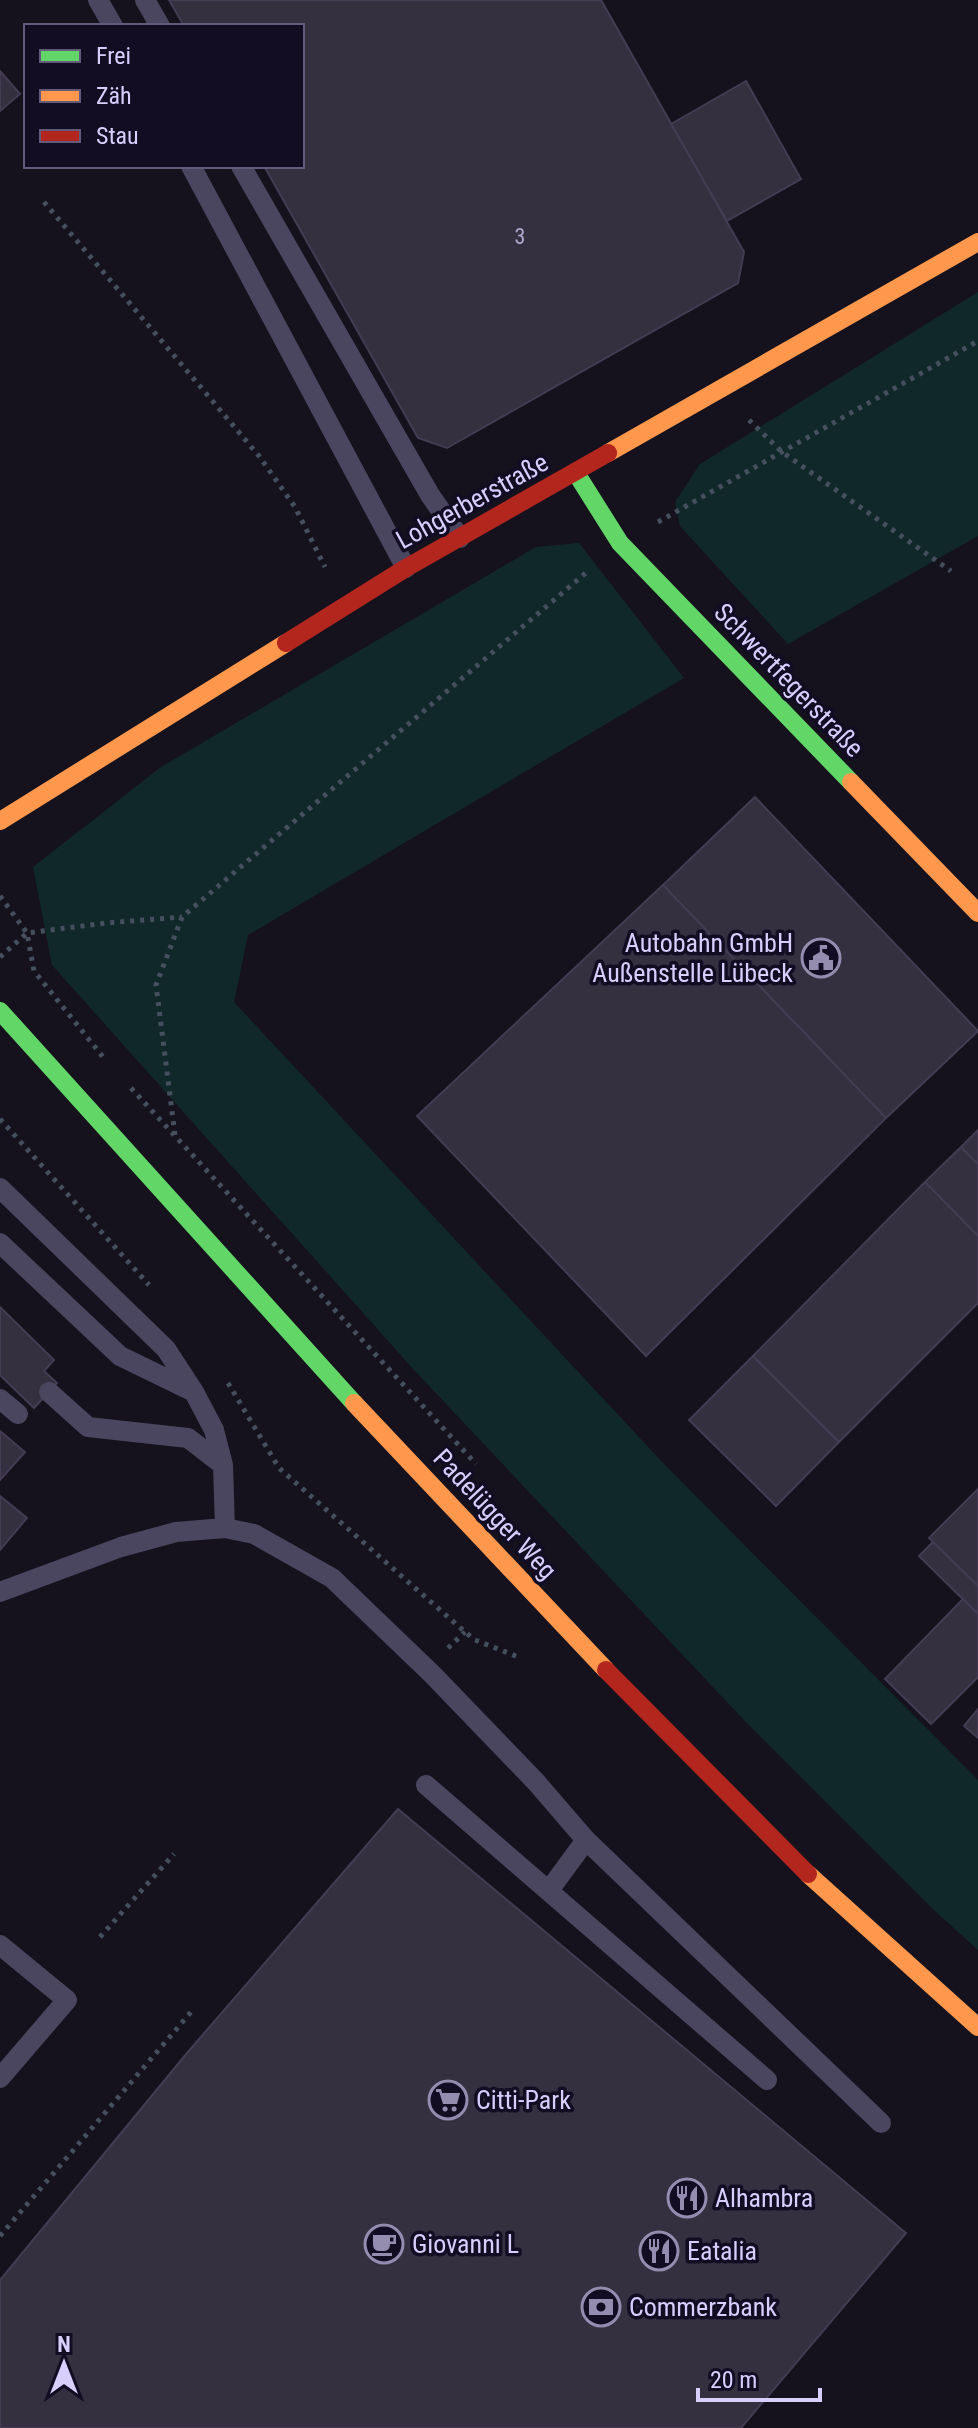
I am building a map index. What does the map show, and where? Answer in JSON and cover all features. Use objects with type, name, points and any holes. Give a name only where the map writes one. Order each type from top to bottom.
[{"type":"street","name":"Lohgerberstraße","points":[[0,821],[406,568],[978,242]]},
{"type":"street","name":"Schwertfegerstraße","points":[[576,473],[620,543],[978,913]]},
{"type":"street","name":"Padelügger Weg","points":[[0,1011],[292,1337],[620,1685],[813,1879],[978,2027]]},
{"type":"lane","points":[[98,0],[112,24]]},
{"type":"lane","points":[[145,0],[159,24]]},
{"type":"lane","points":[[192,168],[406,568]]},
{"type":"lane","points":[[242,168],[430,495],[460,538]]},
{"type":"lane","points":[[0,1188],[166,1349],[214,1430],[223,1465],[225,1528]]},
{"type":"lane","points":[[0,1243],[120,1356],[194,1392]]},
{"type":"lane","points":[[49,1392],[88,1427],[188,1438],[223,1465]]},
{"type":"lane","points":[[0,1399],[18,1414]]},
{"type":"lane","points":[[0,1592],[121,1547],[176,1532],[225,1528],[254,1534],[332,1578],[427,1668],[536,1782],[586,1840],[881,2123]]},
{"type":"lane","points":[[426,1785],[550,1889],[767,2080]]},
{"type":"lane","points":[[550,1889],[586,1840]]},
{"type":"lane","points":[[0,1945],[67,2000],[0,2078]]},
{"type":"path","points":[[44,202],[279,483],[295,507],[344,606]]},
{"type":"path","points":[[175,1135],[156,985],[182,917],[620,543],[978,341]]},
{"type":"path","points":[[725,387],[751,422],[782,452],[951,571]]},
{"type":"path","points":[[0,896],[27,933],[34,971],[109,1064]]},
{"type":"path","points":[[0,957],[27,933],[182,917]]},
{"type":"path","points":[[128,1084],[484,1473]]},
{"type":"path","points":[[0,1119],[150,1286]]},
{"type":"path","points":[[226,1380],[279,1468],[475,1640],[521,1658]]},
{"type":"path","points":[[100,1937],[174,1854]]},
{"type":"path","points":[[0,2236],[191,2012]]},
{"type":"green space","points":[[978,292],[978,536],[788,644],[680,526],[675,502],[700,464]]},
{"type":"green space","points":[[579,543],[684,678],[248,935],[234,1002],[664,1464],[978,1780],[978,1950],[743,1719],[415,1371],[52,965],[33,867],[161,767],[536,547]]},
{"type":"building","points":[[169,0],[601,0],[744,252],[738,283],[447,448],[418,438],[265,168],[304,168],[304,24],[183,24]]},
{"type":"building","points":[[0,71],[20,94],[0,111]]},
{"type":"building","points":[[746,81],[801,179],[727,221],[671,124]]},
{"type":"building","name":"Autobahn GmbH Außenstelle Lübeck","points":[[755,797],[978,1031],[886,1118],[663,885]]},
{"type":"building","points":[[663,885],[886,1118],[646,1356],[417,1116]]},
{"type":"building","points":[[978,1130],[978,1164],[961,1147]]},
{"type":"building","points":[[961,1147],[978,1164],[978,1236],[925,1182]]},
{"type":"building","points":[[925,1182],[978,1236],[978,1303],[839,1442],[753,1356]]},
{"type":"building","points":[[0,1307],[54,1360],[44,1371],[57,1383],[34,1408],[0,1375]]},
{"type":"building","points":[[753,1356],[839,1442],[776,1506],[689,1420]]},
{"type":"building","points":[[0,1431],[25,1452],[0,1480]]},
{"type":"building","points":[[978,1489],[978,1586],[929,1538]]},
{"type":"building","points":[[0,1496],[27,1518],[0,1550]]},
{"type":"building","points":[[933,1542],[978,1586],[978,1614],[919,1556]]},
{"type":"building","points":[[963,1599],[978,1614],[978,1677],[931,1724],[885,1679]]},
{"type":"building","points":[[978,1709],[978,1738],[964,1726]]},
{"type":"building","name":"Citti-Park","points":[[398,1809],[906,2233],[741,2428],[0,2428],[0,2280],[187,2053]]},
{"type":"traffic: fast","points":[[576,473],[620,543],[851,782]]},
{"type":"traffic: fast","points":[[0,1011],[354,1403]]},
{"type":"traffic: slow","points":[[608,453],[978,242]]},
{"type":"traffic: slow","points":[[0,821],[286,643]]},
{"type":"traffic: slow","points":[[851,782],[978,913]]},
{"type":"traffic: slow","points":[[354,1403],[606,1670]]},
{"type":"traffic: slow","points":[[808,1874],[978,2027]]},
{"type":"traffic: jam","points":[[286,643],[406,568],[608,453]]},
{"type":"traffic: jam","points":[[606,1670],[808,1874]]},
{"type":"place","name":"Autobahn GmbH Außenstelle Lübeck","points":[[821,958]]},
{"type":"place","name":"Citti-Park","points":[[448,2100]]},
{"type":"place","name":"Alhambra","points":[[687,2198]]},
{"type":"place","name":"Giovanni L","points":[[384,2244]]},
{"type":"place","name":"Eatalia","points":[[659,2251]]},
{"type":"place","name":"Commerzbank","points":[[601,2307]]}]
